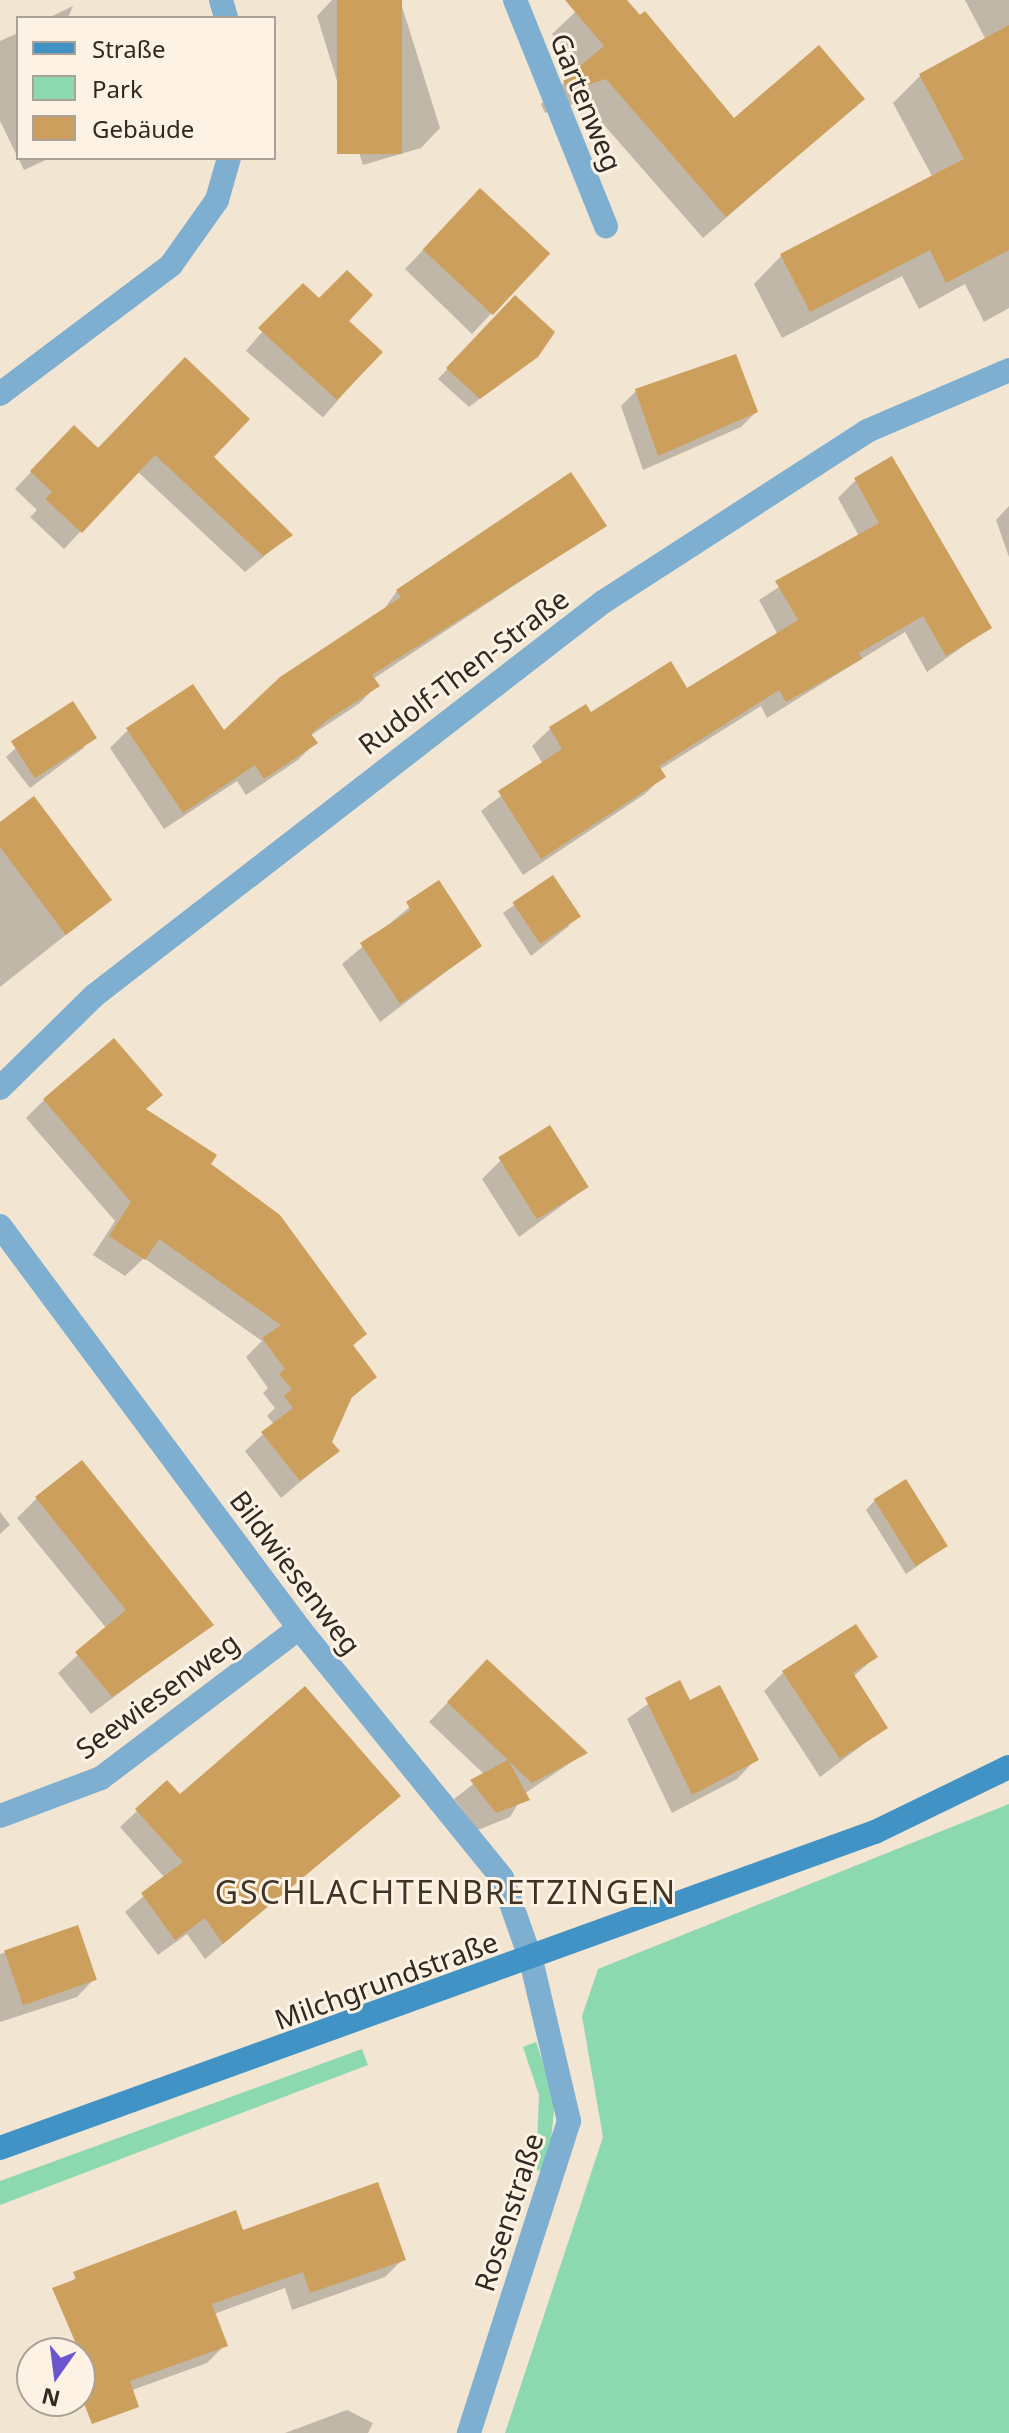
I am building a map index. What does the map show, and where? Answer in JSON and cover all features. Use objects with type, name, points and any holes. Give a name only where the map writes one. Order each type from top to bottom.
[{"type":"street","name":"Gartenweg","points":[[515,0],[606,226]]},
{"type":"street","points":[[0,394],[171,265],[217,200],[228,160]]},
{"type":"street","name":"Rudolf-Then-Straße","points":[[0,1088],[119,975],[603,602],[867,431],[1009,370]]},
{"type":"street","name":"Bildwiesenweg","points":[[0,1226],[299,1628],[502,1878],[531,1960]]},
{"type":"street","name":"Seewiesenweg","points":[[0,1816],[101,1778],[299,1628]]},
{"type":"street","name":"Milchgrundstraße","points":[[0,2148],[531,1960],[875,1832],[1009,1767]]},
{"type":"street","name":"Rosenstraße","points":[[469,2433],[569,2121],[531,1960]]},
{"type":"green space","points":[[1009,1804],[1009,2433],[505,2433],[603,2137],[582,2016],[598,1969]]},
{"type":"green space","points":[[536,2042],[555,2099],[548,2172],[536,2170],[539,2095],[523,2047]]},
{"type":"green space","points":[[362,2049],[368,2065],[0,2205],[0,2181]]},
{"type":"building","points":[[337,0],[402,0],[402,154],[337,154]]},
{"type":"building","points":[[565,0],[627,0],[640,15],[645,11],[734,118],[819,45],[865,99],[726,217],[606,79],[568,91],[563,80],[604,46]]},
{"type":"building","points":[[1009,25],[1009,250],[946,283],[930,250],[810,312],[780,254],[964,159],[919,74]]},
{"type":"building","points":[[480,188],[550,253],[493,315],[423,249]]},
{"type":"building","points":[[347,270],[373,295],[349,321],[383,352],[337,400],[258,328],[303,283],[319,298]]},
{"type":"building","points":[[515,295],[555,332],[538,357],[480,399],[446,368]]},
{"type":"building","points":[[736,354],[758,412],[658,456],[635,389]]},
{"type":"building","points":[[185,357],[250,419],[214,457],[293,535],[263,556],[155,455],[82,533],[45,499],[52,492],[30,471],[74,425],[98,448]]},
{"type":"building","points":[[892,456],[992,628],[946,656],[923,616],[859,653],[862,659],[786,702],[779,690],[659,766],[666,777],[541,859],[498,791],[562,749],[549,727],[586,704],[591,712],[671,661],[687,688],[798,620],[775,581],[879,523],[854,478]]},
{"type":"building","points":[[571,472],[607,526],[372,675],[380,686],[311,734],[318,743],[264,779],[255,765],[183,813],[126,728],[193,684],[224,730],[280,677],[401,597],[396,590]]},
{"type":"building","points":[[73,701],[97,738],[35,778],[11,741]]},
{"type":"building","points":[[34,796],[112,900],[66,935],[0,847],[0,822]]},
{"type":"building","points":[[553,875],[581,916],[540,944],[512,902]]},
{"type":"building","points":[[439,880],[482,946],[400,1004],[360,943],[411,910],[406,902]]},
{"type":"building","points":[[114,1038],[163,1095],[146,1109],[217,1155],[211,1164],[280,1215],[367,1334],[353,1345],[377,1377],[352,1397],[332,1442],[340,1451],[300,1481],[261,1432],[293,1408],[284,1396],[292,1389],[279,1374],[285,1369],[262,1338],[281,1325],[159,1239],[145,1260],[109,1236],[131,1202],[43,1099]]},
{"type":"building","points":[[550,1125],[589,1187],[537,1219],[498,1157]]},
{"type":"building","points":[[82,1460],[214,1625],[112,1697],[75,1652],[126,1610],[35,1497]]},
{"type":"building","points":[[906,1479],[948,1546],[916,1566],[874,1499]]},
{"type":"building","points":[[856,1624],[878,1657],[853,1673],[888,1728],[840,1759],[782,1671]]},
{"type":"building","points":[[487,1659],[588,1753],[532,1783],[447,1702]]},
{"type":"building","points":[[680,1680],[690,1700],[720,1685],[759,1760],[692,1795],[645,1698]]},
{"type":"building","points":[[305,1686],[401,1796],[223,1944],[205,1918],[175,1940],[141,1893],[183,1862],[135,1809],[167,1780],[180,1794]]},
{"type":"building","points":[[508,1760],[530,1800],[496,1813],[470,1780]]},
{"type":"building","points":[[78,1925],[97,1980],[23,2005],[4,1950]]},
{"type":"building","points":[[378,2182],[406,2260],[310,2293],[303,2272],[212,2304],[228,2346],[130,2381],[139,2407],[92,2424],[89,2417],[96,2417],[96,2337],[73,2337],[52,2288],[76,2279],[73,2272],[236,2210],[243,2230]]},
{"type":"district","name":"GSCHLACHTENBRETZINGEN","points":[[446,1892]]}]
